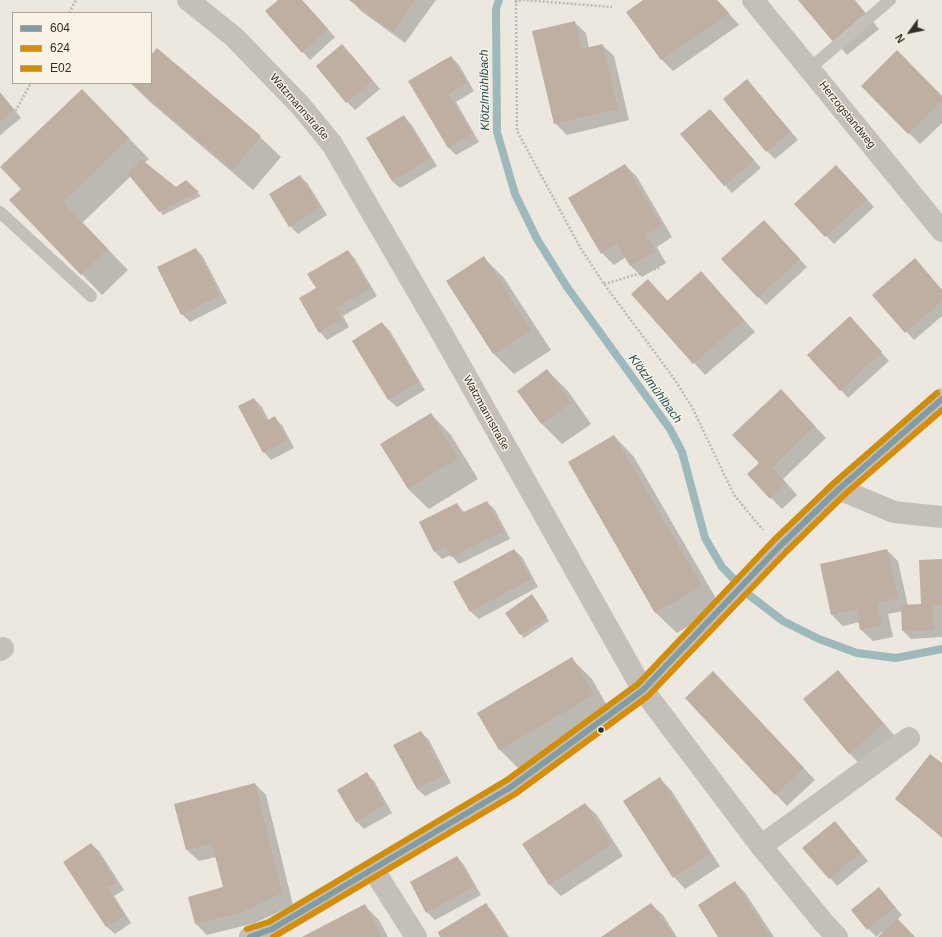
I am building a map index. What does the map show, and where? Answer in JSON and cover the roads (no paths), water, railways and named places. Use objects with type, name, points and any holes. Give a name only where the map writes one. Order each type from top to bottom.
[{"type":"street","name":"Watzmannstraße","points":[[188,0],[234,37],[300,104],[332,144],[440,330],[643,690],[761,846],[838,937]]},
{"type":"street","name":"Herzogstandweg","points":[[753,0],[942,231]]},
{"type":"street","points":[[250,937],[272,929],[511,787],[643,690],[780,546],[839,489],[942,399]]},
{"type":"street","points":[[839,489],[894,512],[942,517]]},
{"type":"street","points":[[761,846],[909,738]]},
{"type":"street","points":[[373,869],[416,937]]},
{"type":"lane","points":[[809,69],[890,0]]},
{"type":"lane","points":[[0,212],[91,296]]},
{"type":"waterway","name":"Klötzlmühlbach","points":[[499,0],[496,9],[497,132],[515,194],[537,239],[567,287],[670,429],[682,452],[705,538],[722,567],[749,595],[783,621],[819,639],[857,653],[896,658],[942,649]]}]
